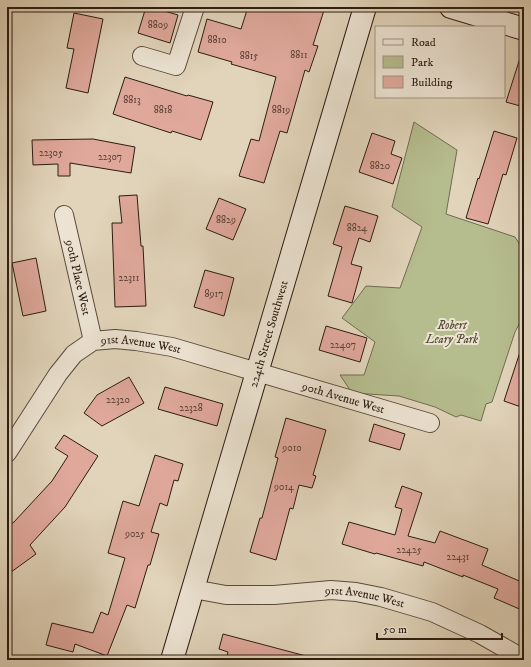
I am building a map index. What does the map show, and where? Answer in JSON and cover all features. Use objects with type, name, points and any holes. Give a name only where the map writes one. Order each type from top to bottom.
[{"type":"street","points":[[142,56],[176,66],[195,7]]},
{"type":"street","name":"224th Street Southwest","points":[[172,660],[366,7]]},
{"type":"street","points":[[451,7],[479,11],[524,29]]},
{"type":"street","name":"90th Place West","points":[[64,215],[93,340]]},
{"type":"street","name":"91st Avenue West","points":[[7,453],[58,374],[74,354],[93,340],[116,339],[166,346],[257,373]]},
{"type":"street","name":"90th Avenue West","points":[[257,373],[430,424]]},
{"type":"street","name":"91st Avenue West","points":[[193,589],[226,595],[274,594],[331,590],[368,594],[432,612],[480,634],[524,659]]},
{"type":"green space","name":"Robert Leary Park","points":[[414,122],[457,150],[446,214],[515,237],[524,251],[524,315],[515,332],[492,402],[486,404],[481,421],[461,415],[456,417],[435,407],[399,396],[352,393],[340,375],[364,375],[375,342],[342,318],[366,286],[400,288],[422,227],[392,207]]},
{"type":"building","points":[[146,7],[151,7],[178,15],[170,43],[138,33]]},
{"type":"building","points":[[248,7],[325,7],[313,45],[318,46],[309,72],[305,70],[287,133],[280,131],[264,183],[239,176],[251,139],[259,141],[276,77],[231,64],[232,62],[198,52],[207,19],[241,29]]},
{"type":"building","points":[[74,13],[103,19],[88,93],[66,88],[74,49],[67,48]]},
{"type":"building","points":[[521,55],[524,55],[524,107],[506,102]]},
{"type":"building","points":[[125,77],[187,96],[213,102],[201,140],[172,131],[171,133],[113,114]]},
{"type":"building","points":[[494,131],[517,138],[506,175],[503,174],[488,224],[466,218]]},
{"type":"building","points":[[372,133],[395,141],[391,154],[402,158],[393,184],[359,172]]},
{"type":"building","points":[[93,139],[135,147],[131,173],[70,163],[70,176],[58,176],[58,164],[33,165],[32,140]]},
{"type":"building","points":[[137,195],[141,246],[143,246],[146,306],[115,307],[112,223],[122,223],[119,196]]},
{"type":"building","points":[[219,198],[246,209],[233,240],[206,229]]},
{"type":"building","points":[[345,206],[378,216],[370,242],[359,238],[351,264],[362,267],[352,303],[328,296],[342,247],[333,244]]},
{"type":"building","points":[[36,258],[46,311],[23,316],[12,263]]},
{"type":"building","points":[[205,270],[234,278],[224,316],[194,307]]},
{"type":"building","points":[[326,326],[367,338],[360,362],[319,350]]},
{"type":"building","points":[[521,349],[524,349],[524,408],[504,401]]},
{"type":"building","points":[[129,377],[144,403],[102,426],[84,413],[97,395]]},
{"type":"building","points":[[165,387],[223,404],[217,426],[158,409]]},
{"type":"building","points":[[286,418],[326,430],[313,475],[316,476],[312,488],[299,485],[293,509],[290,508],[276,560],[250,552],[260,518],[262,518],[278,458],[275,457]]},
{"type":"building","points":[[374,424],[405,434],[400,450],[369,441]]},
{"type":"building","points":[[64,435],[98,456],[65,507],[30,545],[36,554],[7,575],[7,527],[14,522],[52,481],[68,456],[55,448]]},
{"type":"building","points":[[155,455],[183,464],[178,481],[174,480],[167,506],[160,503],[151,532],[159,534],[135,608],[127,605],[107,656],[75,644],[73,652],[46,645],[52,623],[93,633],[101,612],[108,615],[125,558],[108,553],[123,501],[139,506]]},
{"type":"building","points":[[402,486],[422,493],[408,536],[435,543],[440,531],[488,549],[482,565],[524,583],[524,611],[494,598],[498,589],[463,575],[463,577],[424,562],[423,566],[342,544],[349,522],[395,535],[402,509],[395,507]]},
{"type":"building","points":[[223,634],[306,656],[305,660],[226,660],[228,652],[219,649]]}]
